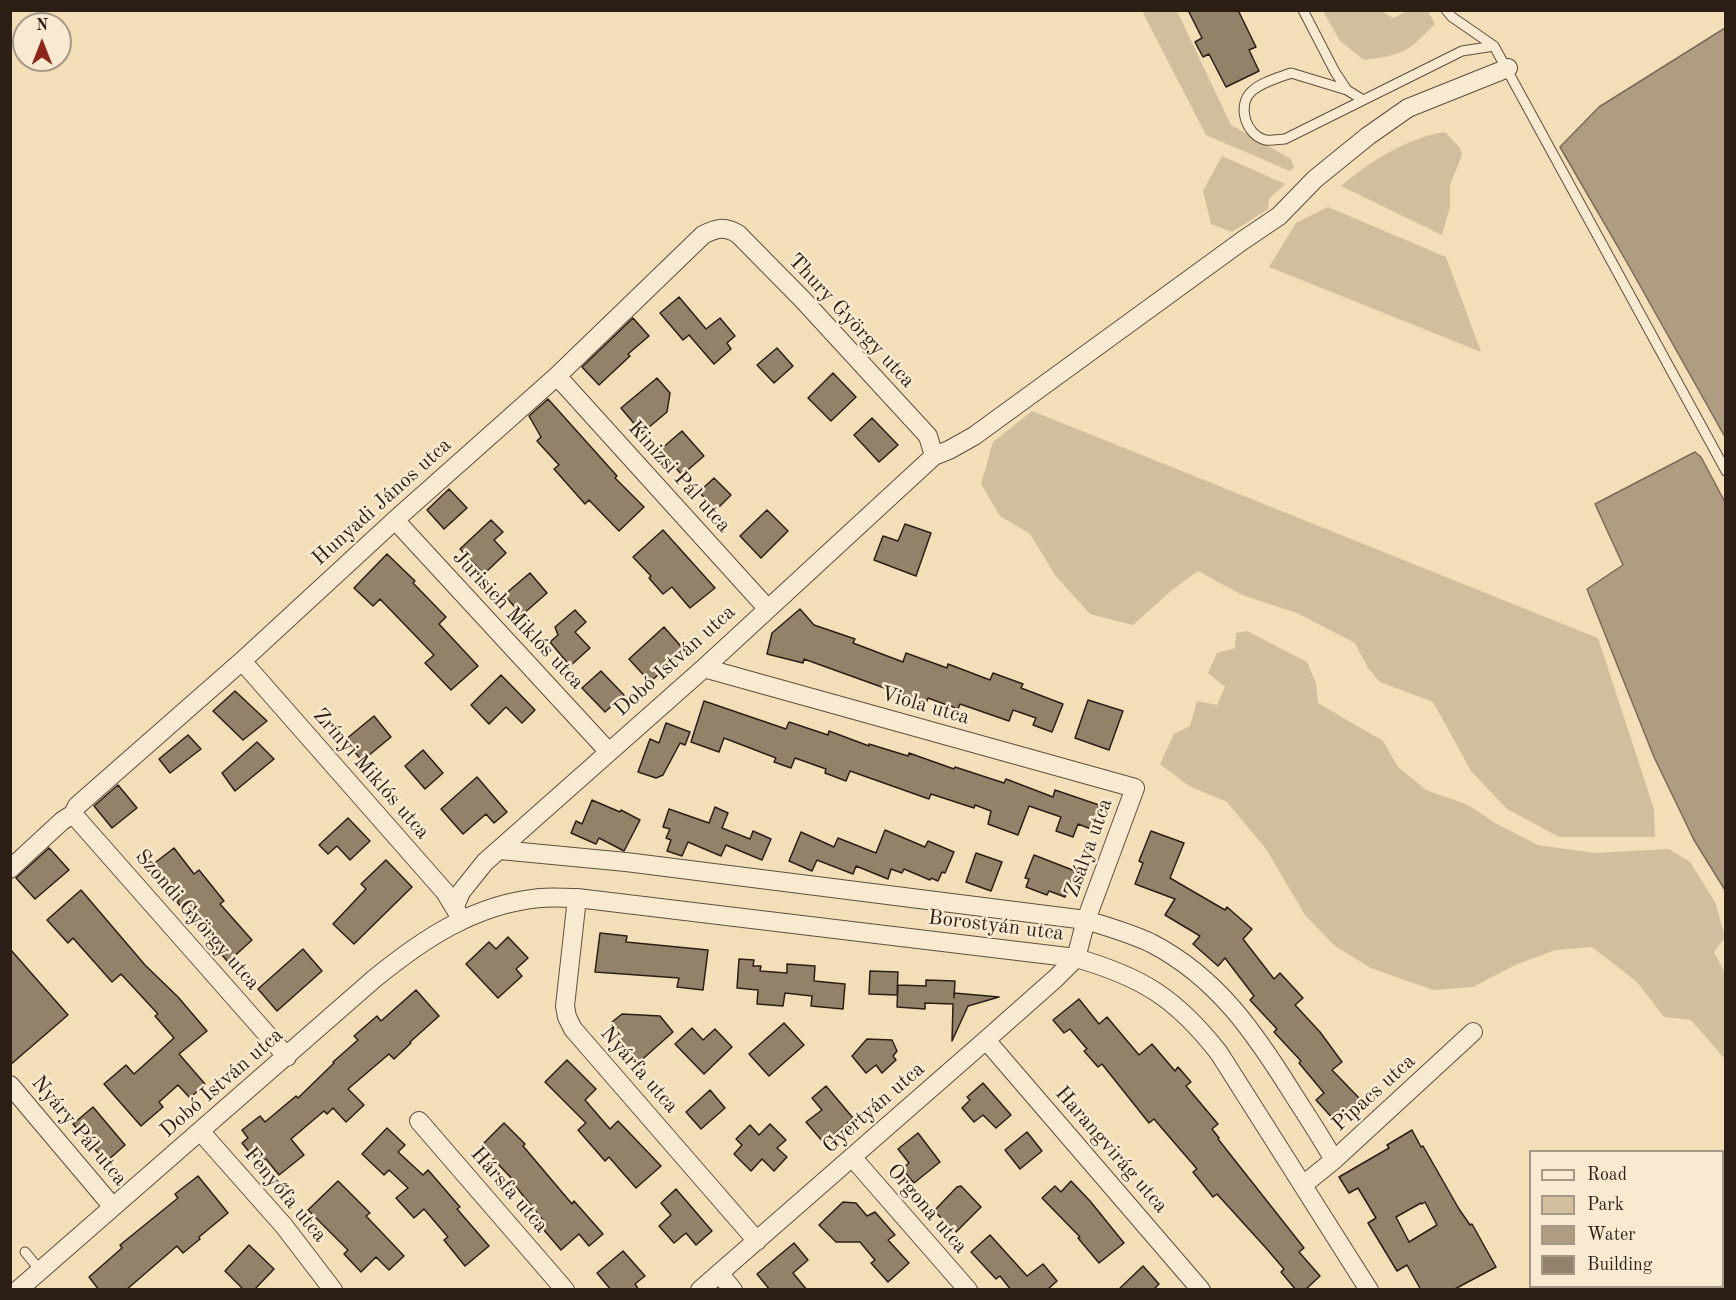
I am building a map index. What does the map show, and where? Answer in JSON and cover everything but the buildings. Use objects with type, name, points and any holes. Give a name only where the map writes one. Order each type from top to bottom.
[{"type":"street","name":"Dobó István utca","points":[[18,1290],[374,979],[458,913],[460,892],[472,875],[608,751],[704,668],[934,456],[974,436],[1280,216],[1315,178],[1408,108],[1508,68]]},
{"type":"street","name":"Thury György utca","points":[[723,228],[738,234],[803,300],[928,436],[934,456]]},
{"type":"street","name":"Hunyadi János utca","points":[[10,869],[557,375],[703,235],[714,229],[723,228]]},
{"type":"street","name":"Kinizsi Pál utca","points":[[557,375],[767,608]]},
{"type":"street","name":"Jurisich Miklós utca","points":[[394,520],[608,751]]},
{"type":"street","name":"Zrínyi Miklós utca","points":[[242,661],[458,913]]},
{"type":"street","name":"Viola utca","points":[[704,668],[1135,788]]},
{"type":"street","name":"Zsálya utca","points":[[1076,958],[1086,920],[1135,788]]},
{"type":"street","name":"Szondi György utca","points":[[73,814],[287,1057]]},
{"type":"street","points":[[500,850],[626,862],[1086,920],[1118,930],[1152,944],[1214,986],[1263,1046],[1334,1160]]},
{"type":"street","name":"Borostyán utca","points":[[458,913],[541,898],[577,898],[1076,958],[1127,975],[1172,1003],[1198,1026],[1219,1053],[1369,1290]]},
{"type":"street","name":"Nyárfa utca","points":[[577,898],[565,1006],[573,1029],[757,1241]]},
{"type":"street","name":"Gyertyán utca","points":[[700,1290],[986,1040],[1076,958]]},
{"type":"street","name":"Pipacs utca","points":[[1303,1185],[1334,1160],[1473,1032]]},
{"type":"street","name":"Harangvirág utca","points":[[986,1040],[1201,1290]]},
{"type":"street","name":"Nyáry Pál utca","points":[[11,1088],[113,1207]]},
{"type":"street","name":"Hársfa utca","points":[[420,1121],[566,1290]]},
{"type":"street","name":"Fenyőfa utca","points":[[200,1131],[284,1226],[333,1290]]},
{"type":"street","name":"Orgona utca","points":[[852,1157],[968,1290]]},
{"type":"street","points":[[719,1273],[733,1290]]},
{"type":"lane","points":[[1303,10],[1335,72],[1347,90]]},
{"type":"lane","points":[[1446,10],[1452,17],[1494,46],[1508,68],[1725,471]]},
{"type":"lane","points":[[1363,100],[1347,90],[1291,73],[1251,92],[1243,106],[1245,121],[1254,133],[1266,140],[1286,139],[1462,51],[1494,46]]},
{"type":"lane","points":[[25,1252],[40,1270]]},
{"type":"green space","points":[[1142,11],[1177,11],[1231,125],[1291,159],[1294,168],[1290,171],[1206,135]]},
{"type":"green space","points":[[1323,11],[1382,11],[1393,18],[1407,11],[1428,11],[1435,24],[1404,51],[1364,60],[1340,41]]},
{"type":"green space","points":[[1445,132],[1460,148],[1462,155],[1450,185],[1450,207],[1442,235],[1341,186],[1364,168],[1403,145]]},
{"type":"green space","points":[[1222,156],[1285,184],[1269,199],[1268,209],[1232,232],[1211,224],[1203,191]]},
{"type":"green space","points":[[1328,207],[1446,257],[1481,352],[1269,267],[1296,223]]},
{"type":"green space","points":[[1032,411],[1598,638],[1654,809],[1655,837],[1559,837],[1507,809],[1471,771],[1433,702],[1380,682],[1368,668],[1355,643],[1297,613],[1242,595],[1198,571],[1172,590],[1133,625],[1090,614],[1055,575],[1030,534],[1000,516],[981,484],[993,442]]},
{"type":"green space","points":[[1247,631],[1307,662],[1316,683],[1318,703],[1383,741],[1398,767],[1426,790],[1468,805],[1495,823],[1538,845],[1594,853],[1669,849],[1690,862],[1715,902],[1725,937],[1714,952],[1725,973],[1725,1059],[1691,1020],[1664,1017],[1637,982],[1592,947],[1555,950],[1515,965],[1473,987],[1433,990],[1371,968],[1335,946],[1305,915],[1266,849],[1227,802],[1189,786],[1160,764],[1174,734],[1190,726],[1197,701],[1217,705],[1225,687],[1208,673],[1217,653],[1235,648],[1236,633]]},
{"type":"water","points":[[1725,28],[1725,437],[1560,147],[1599,107]]},
{"type":"water","points":[[1695,452],[1701,457],[1725,502],[1725,890],[1694,840],[1654,757],[1587,589],[1623,565],[1595,504]]}]
